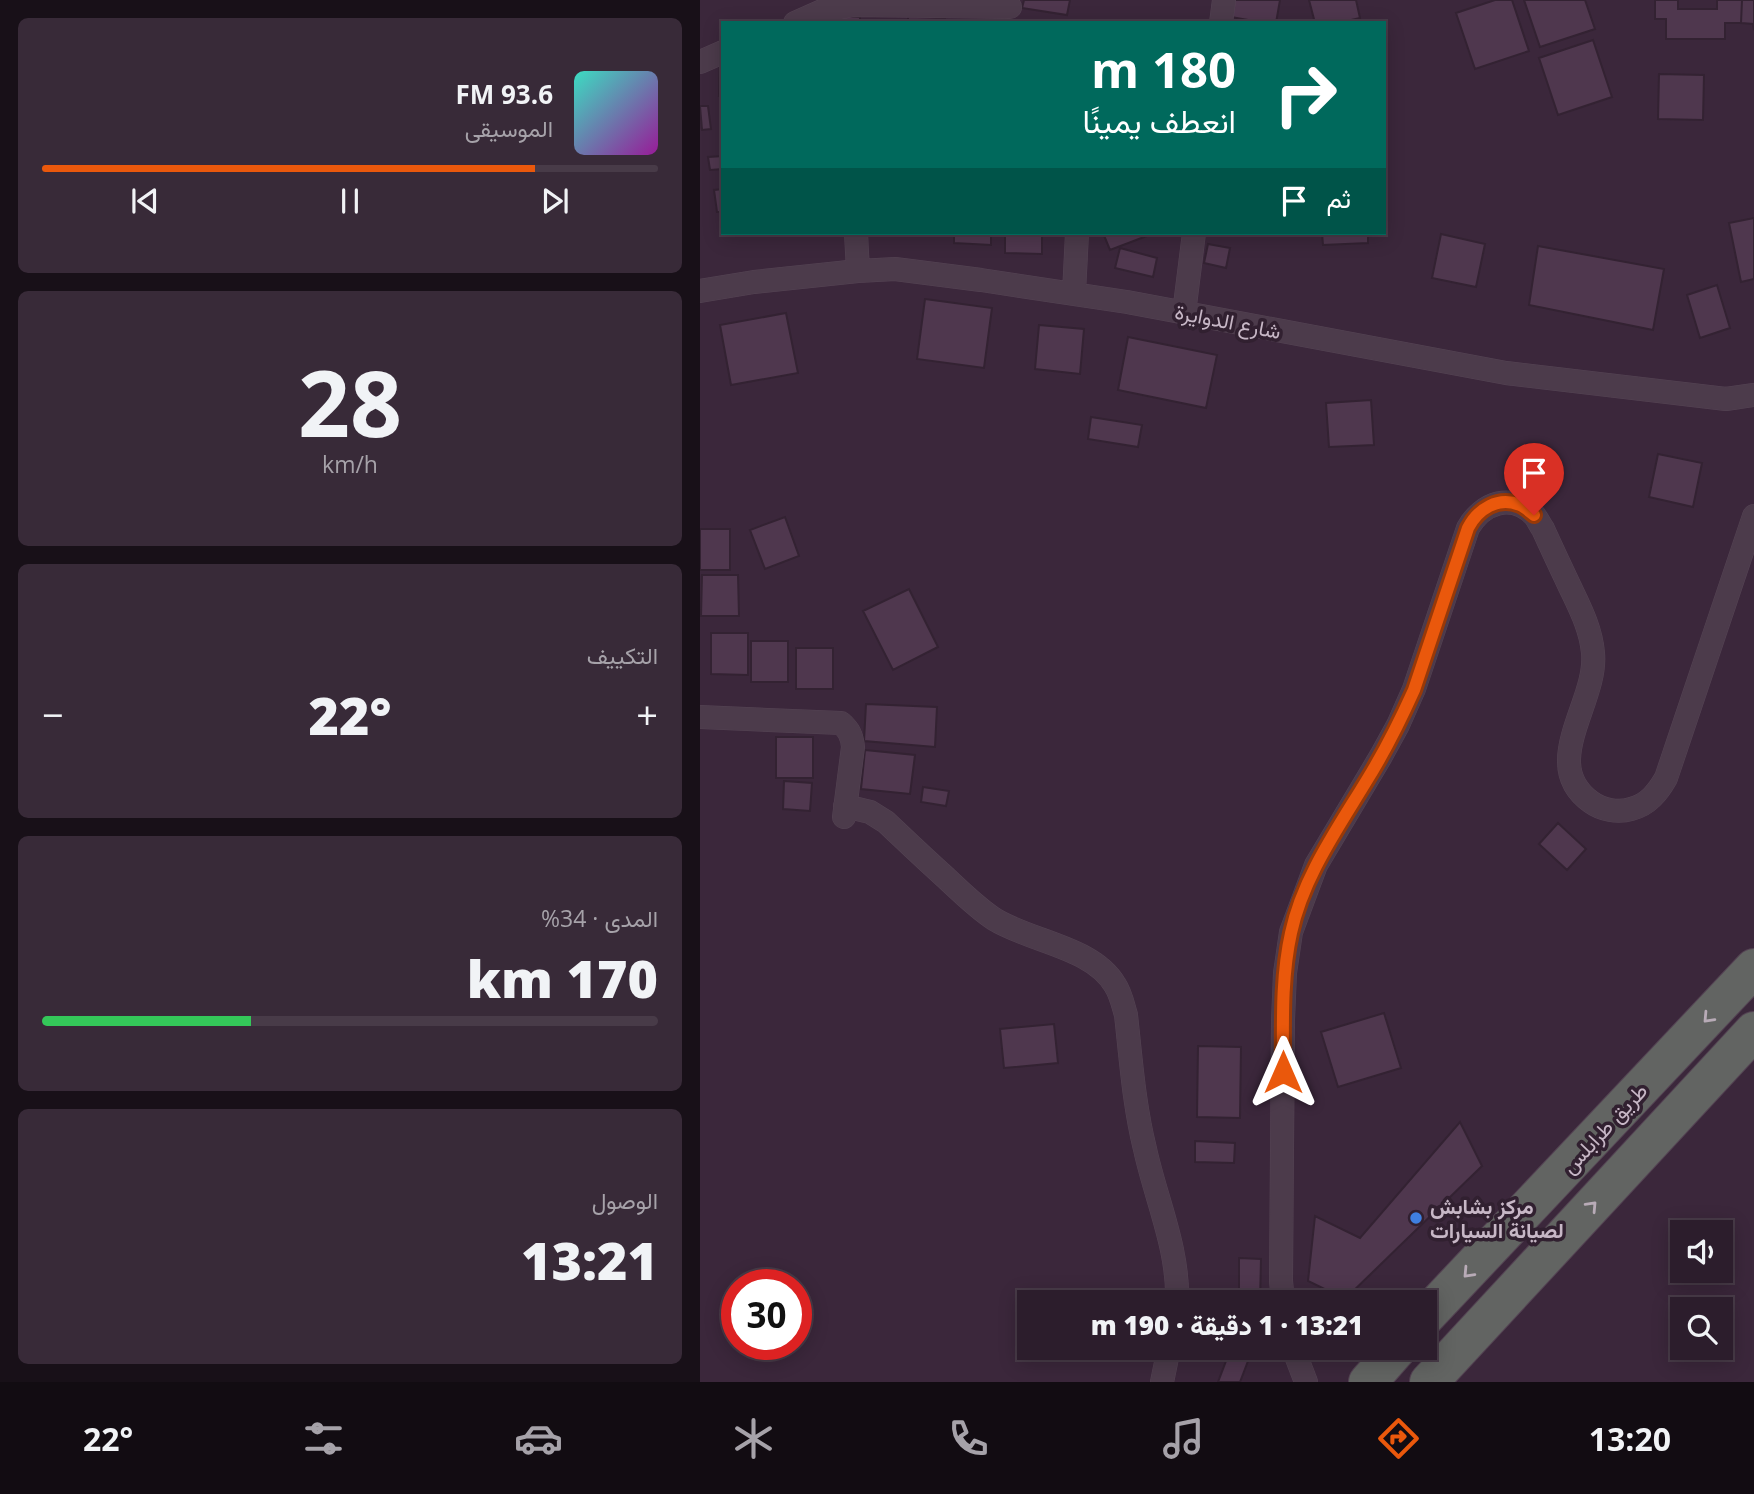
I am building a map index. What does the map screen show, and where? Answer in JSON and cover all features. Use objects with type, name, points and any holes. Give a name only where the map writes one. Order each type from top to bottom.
[{"type":"highway","name":"طريق طرابلس","points":[[1437,1304],[1754,968]]},
{"type":"highway","points":[[1429,1382],[1754,1031]]},
{"type":"highway","points":[[1368,1382],[1387,1360]]},
{"type":"street","points":[[1221,21],[1224,0]]},
{"type":"street","points":[[800,21],[822,11],[853,5],[1012,10]]},
{"type":"street","points":[[700,62],[721,53]]},
{"type":"street","points":[[856,235],[858,271]]},
{"type":"street","points":[[1074,293],[1077,235]]},
{"type":"street","points":[[1184,313],[1195,235]]},
{"type":"street","name":"شارع الدوايرة","points":[[700,291],[754,282],[858,271],[895,270],[1074,293],[1506,373],[1726,399],[1754,395]]},
{"type":"street","points":[[1282,1290],[1283,1020],[1285,973],[1291,932],[1316,865],[1381,756],[1414,690],[1473,518],[1495,503],[1507,502],[1521,506],[1534,515],[1543,529],[1585,620],[1593,654],[1591,684],[1570,743],[1568,762],[1572,780],[1582,796],[1597,806],[1612,810],[1630,810],[1645,804],[1658,792],[1666,778],[1754,516]]},
{"type":"street","points":[[700,717],[841,723],[852,737],[853,747],[845,812],[870,812],[886,822],[978,907],[1021,933],[1088,959],[1099,966],[1116,986],[1126,1015],[1144,1147],[1174,1255],[1177,1290]]},
{"type":"street","points":[[1162,1382],[1167,1360]]},
{"type":"street","points":[[1298,1360],[1306,1382]]},
{"type":"building","points":[[1024,0],[1070,0],[1067,15],[1022,8]]},
{"type":"building","points":[[1234,0],[1280,0],[1276,21],[1231,17]]},
{"type":"building","points":[[1309,0],[1356,0],[1360,18],[1347,21],[1314,21]]},
{"type":"building","points":[[1495,0],[1512,0],[1529,51],[1475,69],[1456,13]]},
{"type":"building","points":[[1524,0],[1585,0],[1595,29],[1540,47]]},
{"type":"building","points":[[1655,0],[1678,0],[1678,9],[1717,9],[1717,0],[1742,0],[1741,23],[1725,23],[1725,39],[1666,39],[1666,19],[1655,19]]},
{"type":"building","points":[[1742,0],[1754,0],[1754,30],[1753,24],[1741,23]]},
{"type":"building","points":[[823,15],[860,17],[860,21],[823,21]]},
{"type":"building","points":[[908,17],[945,18],[945,21],[908,21]]},
{"type":"building","points":[[1593,40],[1612,97],[1558,115],[1539,58]]},
{"type":"building","points":[[720,55],[721,55],[721,96]]},
{"type":"building","points":[[1659,74],[1704,75],[1703,120],[1658,119]]},
{"type":"building","points":[[700,106],[708,106],[711,129],[702,130]]},
{"type":"building","points":[[721,156],[721,169],[710,170],[708,157]]},
{"type":"building","points":[[721,189],[721,212],[717,212],[714,190]]},
{"type":"building","points":[[1754,218],[1754,279],[1741,282],[1729,223]]},
{"type":"building","points":[[1441,234],[1485,244],[1476,287],[1432,278]]},
{"type":"building","points":[[954,235],[991,235],[991,245],[954,243]]},
{"type":"building","points":[[1005,235],[1042,235],[1042,254],[1005,253]]},
{"type":"building","points":[[1104,235],[1149,235],[1110,250]]},
{"type":"building","points":[[1322,235],[1368,235],[1368,243],[1323,245]]},
{"type":"building","points":[[1208,244],[1230,248],[1226,268],[1204,263]]},
{"type":"building","points":[[1538,246],[1664,269],[1653,330],[1529,305]]},
{"type":"building","points":[[1120,248],[1157,258],[1153,277],[1115,268]]},
{"type":"building","points":[[1717,285],[1730,328],[1700,338],[1687,295]]},
{"type":"building","points":[[925,299],[992,308],[984,368],[917,359]]},
{"type":"building","points":[[786,313],[798,373],[731,385],[720,325]]},
{"type":"building","points":[[1039,325],[1084,329],[1080,374],[1035,369]]},
{"type":"building","points":[[1128,337],[1217,355],[1206,408],[1118,390]]},
{"type":"building","points":[[1371,400],[1374,445],[1329,447],[1326,403]]},
{"type":"building","points":[[1091,417],[1142,425],[1138,447],[1088,439]]},
{"type":"building","points":[[1658,454],[1702,463],[1693,507],[1649,497]]},
{"type":"building","points":[[785,517],[799,556],[765,569],[750,530]]},
{"type":"building","points":[[700,529],[730,529],[730,570],[700,570]]},
{"type":"building","points":[[702,575],[738,575],[739,616],[701,616]]},
{"type":"building","points":[[909,589],[938,647],[893,670],[863,611]]},
{"type":"building","points":[[711,633],[748,633],[748,675],[711,674]]},
{"type":"building","points":[[751,641],[788,641],[788,682],[751,682]]},
{"type":"building","points":[[796,648],[833,648],[833,689],[796,689]]},
{"type":"building","points":[[866,704],[937,707],[935,747],[864,741]]},
{"type":"building","points":[[776,737],[813,737],[813,778],[776,778]]},
{"type":"building","points":[[865,750],[915,755],[910,794],[861,789]]},
{"type":"building","points":[[784,781],[812,783],[810,811],[783,809]]},
{"type":"building","points":[[923,787],[949,791],[946,806],[921,802]]},
{"type":"building","points":[[1558,823],[1586,849],[1567,870],[1539,844]]},
{"type":"building","points":[[1384,1013],[1401,1068],[1338,1087],[1321,1032]]},
{"type":"building","points":[[1054,1024],[1058,1063],[1004,1068],[1000,1029]]},
{"type":"building","points":[[1198,1046],[1241,1047],[1240,1118],[1197,1117]]},
{"type":"building","points":[[1460,1122],[1482,1166],[1354,1290],[1326,1290],[1308,1281],[1315,1216],[1360,1238]]},
{"type":"building","points":[[1195,1141],[1235,1143],[1234,1163],[1195,1162]]},
{"type":"building","points":[[1239,1258],[1261,1259],[1260,1290],[1239,1290]]},
{"type":"building","points":[[1226,1360],[1248,1360],[1240,1382],[1218,1382]]},
{"type":"place","name":"مركز بشابش لصيانة السيارات","points":[[1416,1218]]},
{"type":"route","points":[[1283,1072],[1285,973],[1291,932],[1316,865],[1381,756],[1414,690],[1473,518],[1495,503],[1507,502],[1521,506],[1534,515]]}]
